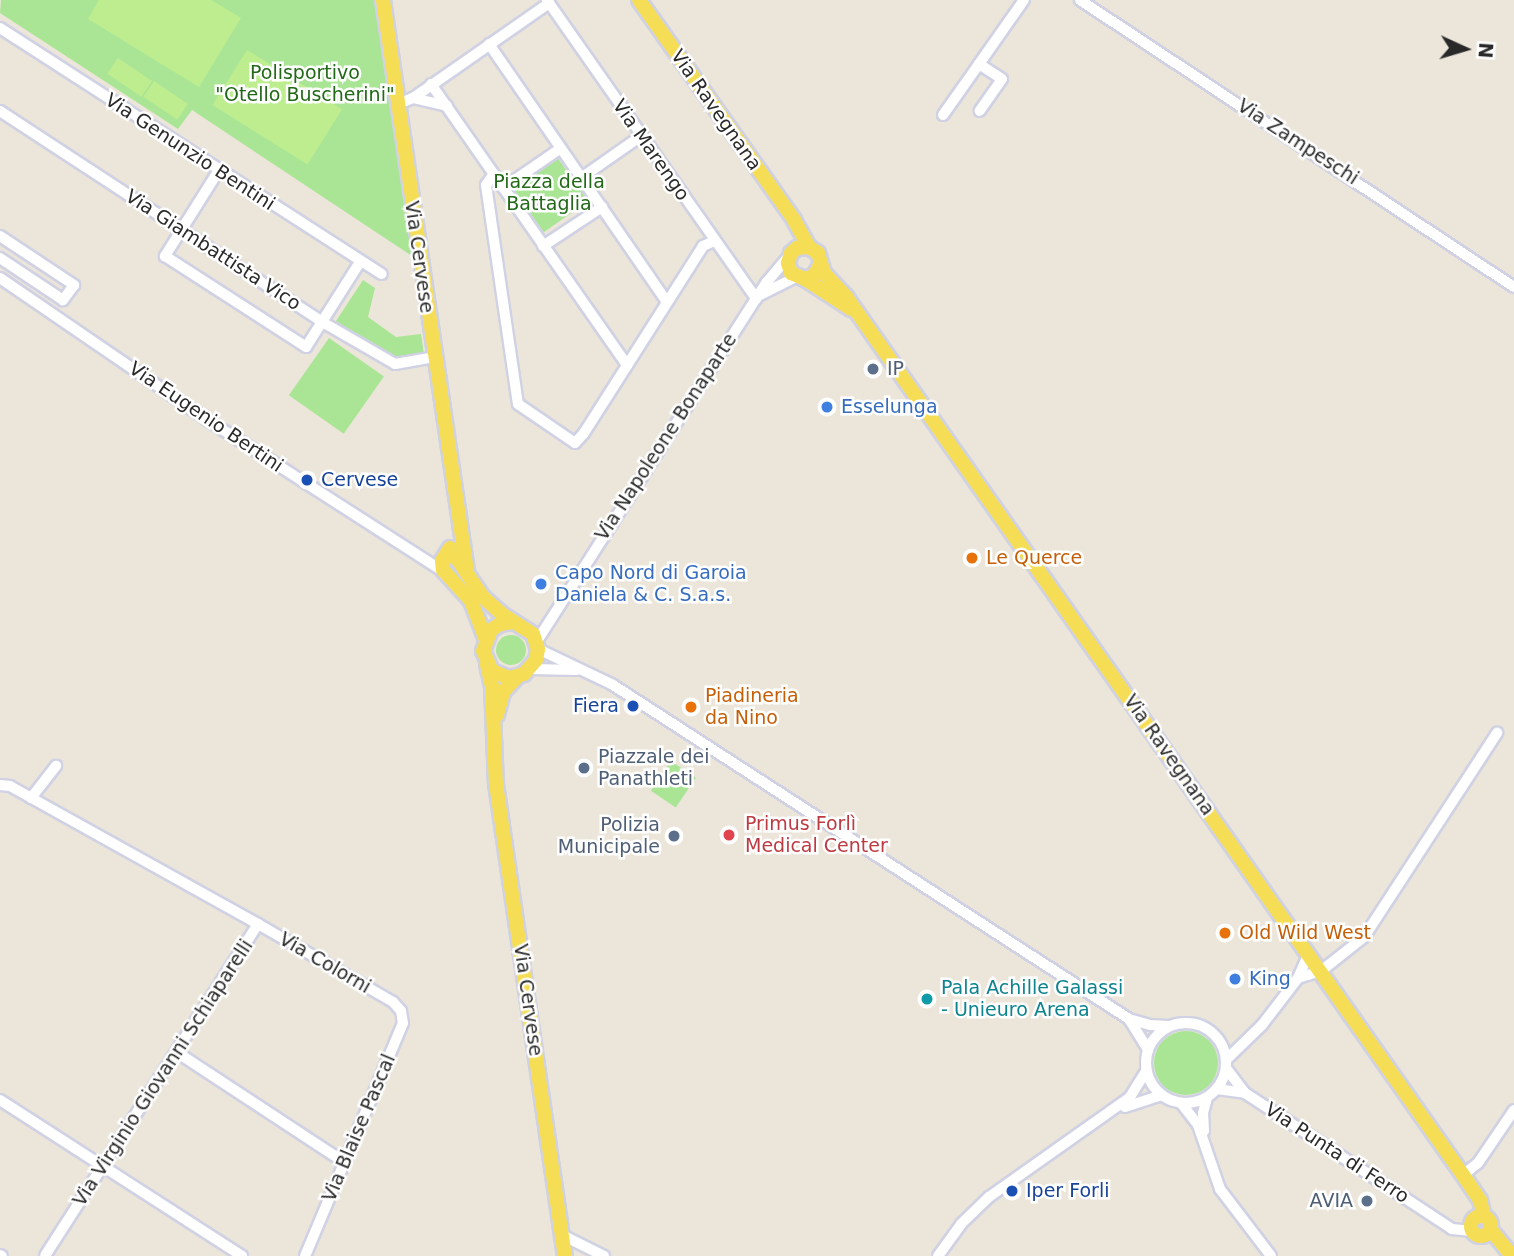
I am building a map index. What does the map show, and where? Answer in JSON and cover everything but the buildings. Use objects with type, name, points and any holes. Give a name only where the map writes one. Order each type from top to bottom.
[{"type":"main road","name":"Via Cervese","points":[[383,0],[467,571]]},
{"type":"main road","name":"Via Ravegnana","points":[[639,0],[794,220],[809,247]]},
{"type":"main road","points":[[791,253],[809,247],[818,253],[821,263],[814,276],[800,278],[789,269],[794,220]]},
{"type":"main road","name":"Via Ravegnana","points":[[821,263],[824,273],[847,298],[1463,1175],[1480,1200],[1481,1225]]},
{"type":"main road","name":"Via Ravegnana","points":[[800,278],[855,312]]},
{"type":"main road","name":"Via Cervese","points":[[458,513],[455,539],[444,556],[442,566],[471,601],[485,639],[483,651],[492,686],[496,784],[565,1256]]},
{"type":"main road","name":"Via Cervese","points":[[444,556],[456,557],[483,597],[519,625],[537,645]]},
{"type":"main road","points":[[485,639],[495,627],[519,625]]},
{"type":"main road","points":[[487,665],[500,676],[517,677],[531,669],[537,645]]},
{"type":"main road","name":"Via Cervese","points":[[494,744],[503,692],[517,677]]},
{"type":"main road","points":[[1481,1225],[1511,1256]]},
{"type":"street","points":[[943,115],[1024,0]]},
{"type":"street","name":"Via Zampeschi","points":[[1080,0],[1514,287]]},
{"type":"street","points":[[397,97],[417,94],[548,1]]},
{"type":"street","name":"Via Marengo","points":[[548,1],[714,242],[758,297]]},
{"type":"street","name":"Via Genunzio Bentini","points":[[0,28],[381,274]]},
{"type":"street","points":[[489,44],[667,302]]},
{"type":"street","points":[[979,64],[1002,79],[980,111]]},
{"type":"street","points":[[431,84],[627,365]]},
{"type":"street","points":[[417,94],[447,106]]},
{"type":"street","name":"Via Giambattista Vico","points":[[0,111],[324,323],[394,364],[434,357]]},
{"type":"street","points":[[580,177],[641,135]]},
{"type":"street","points":[[503,188],[561,148]]},
{"type":"street","points":[[219,170],[165,256],[177,264],[306,347],[324,323],[360,262]]},
{"type":"street","points":[[493,175],[486,185],[518,404],[575,443],[703,246],[714,242]]},
{"type":"street","points":[[543,246],[601,206]]},
{"type":"street","points":[[0,236],[74,285],[56,313]]},
{"type":"street","name":"Via Napoleone Bonaparte","points":[[537,645],[550,615],[776,268],[791,253]]},
{"type":"street","points":[[0,258],[62,300]]},
{"type":"street","name":"Via Eugenio Bertini","points":[[0,278],[56,313],[209,421],[414,555],[446,573]]},
{"type":"street","points":[[758,297],[800,278]]},
{"type":"street","points":[[414,555],[444,556]]},
{"type":"street","points":[[519,625],[537,626],[550,615]]},
{"type":"street","points":[[537,645],[588,672],[1129,1019],[1150,1025],[1197,1024],[1218,1038],[1245,1039]]},
{"type":"street","points":[[531,669],[588,672]]},
{"type":"street","points":[[1298,978],[1321,971],[1364,937],[1497,733]]},
{"type":"street","points":[[31,798],[56,766]]},
{"type":"street","name":"Via Virginio Giovanni Schiaparelli","points":[[2,784],[258,924],[45,1256]]},
{"type":"street","name":"Via Colorni","points":[[258,924],[393,1002]]},
{"type":"street","points":[[1209,1158],[1202,1120],[1207,1098],[1217,1088],[1226,1064],[1245,1039],[1262,1025],[1298,978],[1309,953]]},
{"type":"street","name":"Via Blaise Pascal","points":[[305,1256],[403,1023],[401,1011],[393,1002]]},
{"type":"street","points":[[1129,1019],[1148,1049]]},
{"type":"street","points":[[1171,1025],[1158,1033],[1148,1049],[1146,1071],[1151,1084],[1161,1095],[1181,1103],[1193,1115],[1220,1189],[1271,1256]]},
{"type":"street","points":[[1218,1038],[1226,1064],[1245,1093]]},
{"type":"street","points":[[177,1054],[344,1163]]},
{"type":"street","points":[[938,1256],[961,1224],[989,1197],[1130,1097],[1146,1071]]},
{"type":"street","name":"Via Punta di Ferro","points":[[1217,1088],[1245,1093],[1452,1229],[1481,1225]]},
{"type":"street","points":[[1101,1119],[1145,1098],[1161,1095]]},
{"type":"street","points":[[1181,1103],[1207,1098]]},
{"type":"street","points":[[0,1100],[242,1256]]},
{"type":"street","points":[[1463,1175],[1478,1163],[1514,1110]]},
{"type":"street","points":[[562,1235],[604,1256]]},
{"type":"green space","name":"Polisportivo \"Otello Buscherini\"","points":[[1,0],[378,0],[415,258],[192,110],[178,129],[0,13]]},
{"type":"green space","points":[[99,0],[211,0],[241,18],[199,87],[88,19]]},
{"type":"green space","points":[[247,50],[342,109],[308,164],[213,105]]},
{"type":"green space","points":[[118,58],[152,81],[141,97],[107,74]]},
{"type":"green space","points":[[154,81],[188,104],[177,120],[143,97]]},
{"type":"green space","name":"Piazza della Battaglia","points":[[557,157],[588,201],[544,232],[513,188]]},
{"type":"green space","points":[[363,280],[375,288],[368,317],[396,337],[421,334],[424,355],[394,360],[336,321]]},
{"type":"green space","points":[[329,338],[384,376],[344,434],[289,395]]},
{"type":"green space","points":[[511,635],[522,639],[526,650],[522,661],[511,665],[500,661],[496,650],[500,639]]},
{"type":"green space","points":[[671,761],[696,778],[676,808],[651,791]]},
{"type":"green space","points":[[1186,1031],[1198,1033],[1209,1040],[1216,1051],[1216,1075],[1209,1086],[1198,1093],[1186,1095],[1174,1093],[1163,1086],[1156,1075],[1154,1063],[1156,1051],[1163,1040],[1174,1033]]},
{"type":"place","name":"IP","points":[[873,369]]},
{"type":"place","name":"Esselunga","points":[[827,407]]},
{"type":"place","name":"Cervese","points":[[307,480]]},
{"type":"place","name":"Le Querce","points":[[972,558]]},
{"type":"place","name":"Capo Nord di Garoia Daniela & C. S.a.s.","points":[[541,584]]},
{"type":"place","name":"Fiera","points":[[633,706]]},
{"type":"place","name":"Piadineria da Nino","points":[[691,707]]},
{"type":"place","name":"Piazzale dei Panathleti","points":[[584,768]]},
{"type":"place","name":"Primus Forlì Medical Center","points":[[729,835]]},
{"type":"place","name":"Polizia Municipale","points":[[674,836]]},
{"type":"place","name":"Old Wild West","points":[[1225,933]]},
{"type":"place","name":"King","points":[[1235,979]]},
{"type":"place","name":"Pala Achille Galassi - Unieuro Arena","points":[[927,999]]},
{"type":"place","name":"Iper Forli","points":[[1012,1191]]},
{"type":"place","name":"AVIA","points":[[1367,1201]]}]
